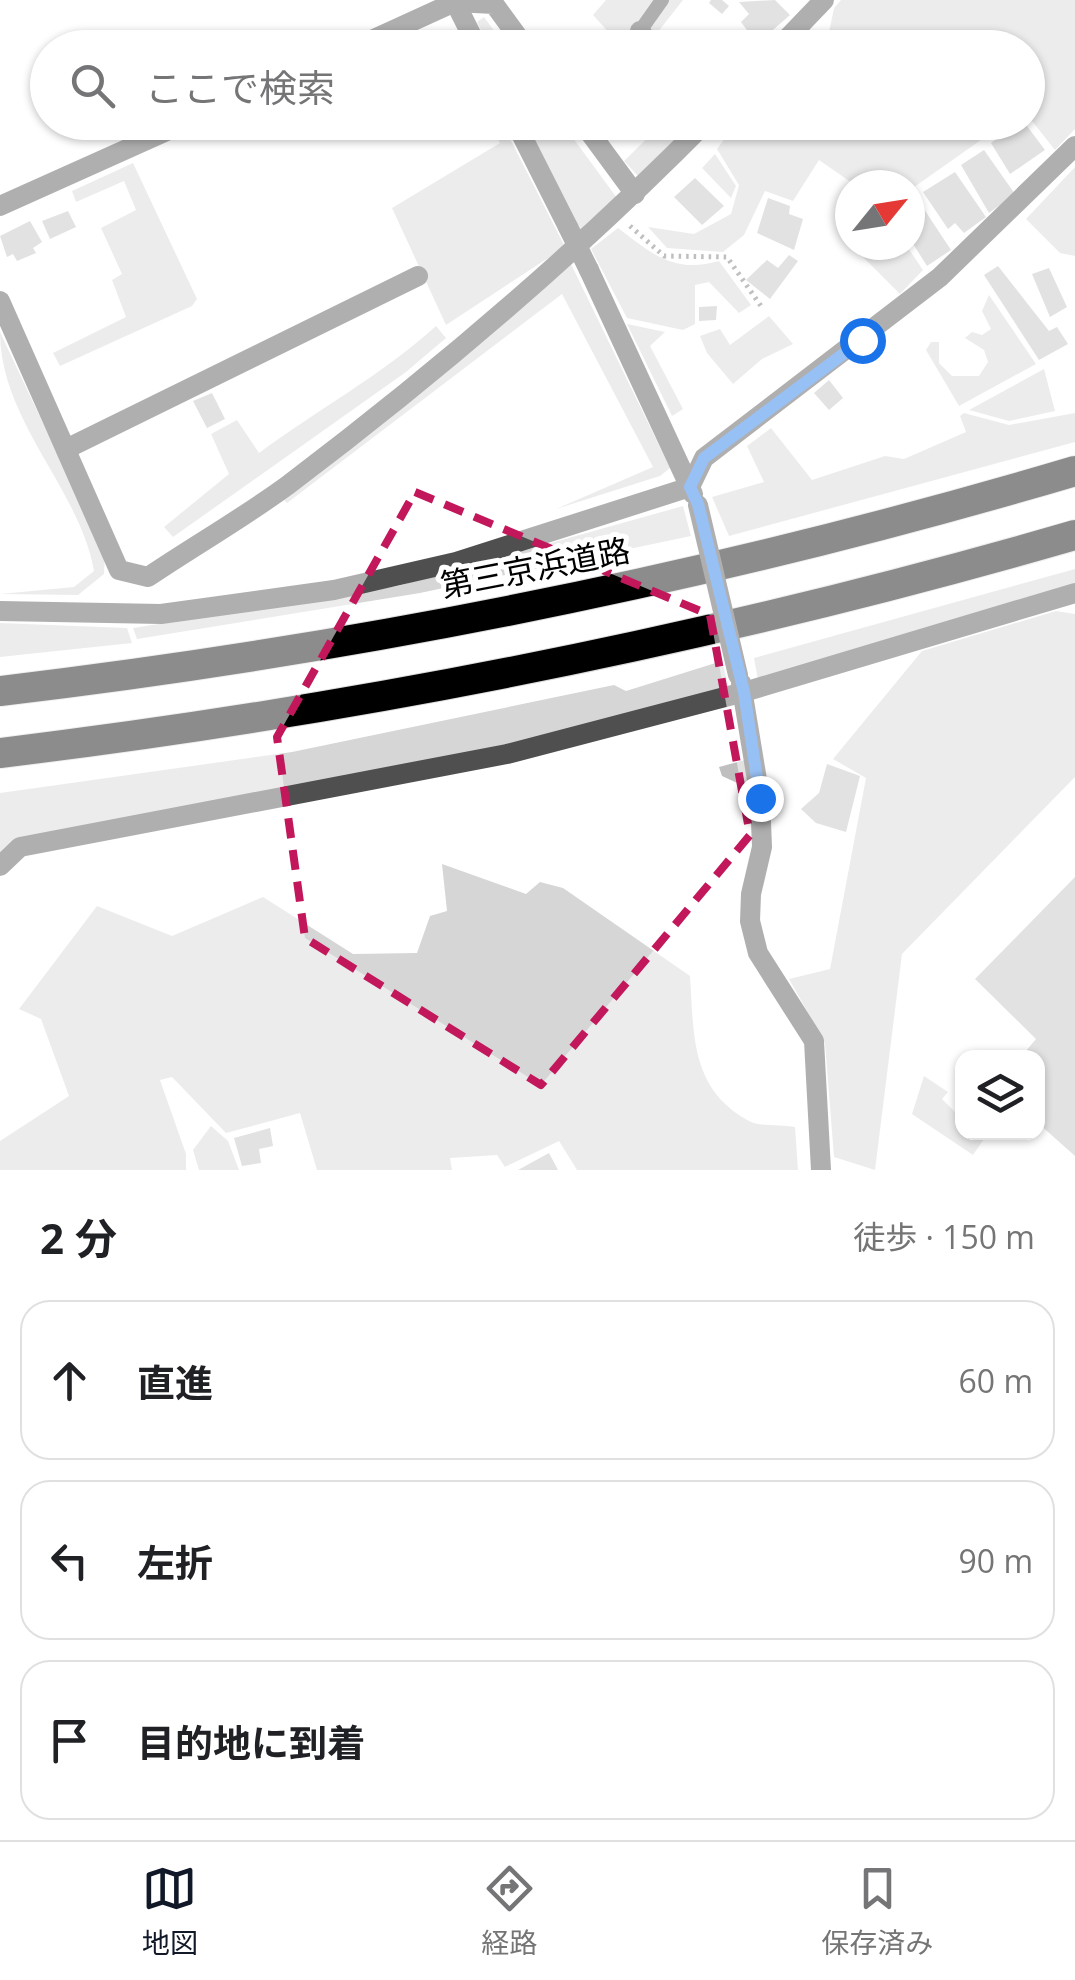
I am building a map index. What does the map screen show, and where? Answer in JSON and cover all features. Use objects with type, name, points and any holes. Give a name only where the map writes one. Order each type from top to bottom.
[{"type":"highway","name":"第三京浜道路","points":[[0,690],[276,652],[576,596],[799,547],[1075,472]]},
{"type":"highway","points":[[0,754],[291,714],[592,657],[817,606],[1075,535]]},
{"type":"street","points":[[795,30],[824,0]]},
{"type":"street","points":[[392,30],[454,1],[494,4],[513,30]]},
{"type":"street","points":[[454,1],[469,30]]},
{"type":"street","points":[[0,206],[146,140]]},
{"type":"street","points":[[525,140],[694,496],[741,684],[762,847],[750,894],[750,921],[758,952],[814,1041],[822,1170]]},
{"type":"street","points":[[595,140],[635,194]]},
{"type":"street","points":[[0,301],[119,570],[148,576],[286,486],[616,214],[688,140]]},
{"type":"street","points":[[694,496],[704,458],[940,277],[1075,146]]},
{"type":"street","points":[[66,449],[418,276]]},
{"type":"street","points":[[0,611],[161,614],[334,590],[456,562],[694,496]]},
{"type":"street","points":[[0,866],[20,847],[507,754],[741,684],[1075,593]]},
{"type":"lane","points":[[651,30],[662,0]]},
{"type":"path","points":[[616,214],[664,256],[726,257],[763,309]]},
{"type":"highlighted area","points":[[415,492],[710,615],[750,835],[541,1085],[305,938],[277,737]]},
{"type":"shaded area","points":[[606,0],[683,0],[659,30],[607,30],[593,15]]},
{"type":"shaded area","points":[[841,0],[1075,0],[1075,129],[1055,150],[1045,137],[1045,30],[829,30],[834,8]]},
{"type":"shaded area","points":[[484,17],[494,30],[481,30],[477,22]]},
{"type":"shaded area","points":[[498,140],[511,140],[565,247],[446,325],[392,208],[500,143]]},
{"type":"shaded area","points":[[535,140],[574,140],[617,198],[583,236]]},
{"type":"shaded area","points":[[646,140],[674,140],[638,176],[624,161]]},
{"type":"shaded area","points":[[723,140],[981,140],[925,179],[925,170],[835,171],[819,160],[793,201],[765,191],[744,235],[723,252],[667,248],[648,227],[694,234],[731,214],[739,185],[717,149]]},
{"type":"shaded area","points":[[715,154],[736,186],[731,198],[702,168]]},
{"type":"shaded area","points":[[133,163],[197,299],[192,306],[60,366],[53,353],[126,317],[112,280],[122,274],[101,228],[136,210],[124,181],[76,202],[72,191]]},
{"type":"shaded area","points":[[1075,167],[1075,256],[1060,253],[1026,219]]},
{"type":"shaded area","points":[[618,228],[653,253],[676,263],[719,261],[751,305],[739,313],[709,282],[695,285],[695,324],[683,330],[627,318],[591,249]]},
{"type":"shaded area","points":[[866,260],[916,260],[923,270],[900,294]]},
{"type":"shaded area","points":[[571,264],[670,468],[660,476],[556,509],[653,467],[562,294],[287,503],[281,497]]},
{"type":"shaded area","points":[[989,295],[1036,364],[959,406],[926,350],[931,342],[939,342],[939,363],[952,376],[979,376],[988,362],[984,350],[965,338],[972,332],[982,335],[991,329],[982,311]]},
{"type":"shaded area","points":[[769,316],[793,344],[762,359],[733,384],[707,353],[700,336],[720,329],[730,345]]},
{"type":"shaded area","points":[[627,324],[665,332],[650,346],[683,409],[672,416]]},
{"type":"shaded area","points":[[436,326],[446,338],[406,372],[173,537],[164,527],[229,474],[211,434],[237,420],[259,453],[372,376]]},
{"type":"shaded area","points":[[0,332],[105,555],[104,574],[78,595],[0,594],[74,587],[94,571],[73,512],[13,395],[3,364]]},
{"type":"shaded area","points":[[1044,369],[1055,411],[1009,421],[969,410]]},
{"type":"shaded area","points":[[964,413],[1009,425],[1075,413],[1075,442],[729,536],[712,497],[764,482],[747,446],[771,428],[812,480],[885,456],[904,459],[966,432],[960,416]]},
{"type":"shaded area","points":[[683,506],[691,536],[420,593],[137,639],[133,628],[398,586]]},
{"type":"shaded area","points":[[1075,569],[1075,586],[758,680],[754,658]]},
{"type":"shaded area","points":[[1056,611],[1075,614],[1075,777],[902,954],[875,1170],[834,1157],[825,1043],[789,979],[830,969],[866,778],[833,759],[922,651]]},
{"type":"shaded area","points":[[0,623],[127,628],[132,643],[0,657]]},
{"type":"shaded area","points":[[722,661],[729,688],[508,748],[0,856],[0,793],[292,752],[614,685],[626,691]]},
{"type":"shaded area","points":[[442,864],[526,894],[540,882],[563,888],[690,976],[695,1039],[705,1077],[730,1108],[749,1121],[795,1127],[798,1170],[577,1170],[559,1141],[505,1167],[497,1155],[450,1158],[452,1170],[317,1170],[300,1113],[226,1133],[172,1077],[160,1080],[186,1154],[186,1170],[0,1170],[0,1141],[69,1096],[41,1019],[19,1009],[97,906],[172,936],[263,897],[353,954],[417,953],[430,916],[447,911]]},
{"type":"shaded area","points":[[924,1076],[948,1092],[942,1099],[955,1112],[955,1140],[983,1140],[973,1155],[912,1114]]},
{"type":"shaded area","points":[[211,1126],[228,1141],[239,1170],[199,1170],[193,1150]]},
{"type":"building","points":[[722,0],[729,6],[722,14],[709,3]]},
{"type":"building","points":[[775,0],[790,15],[773,30],[747,30],[741,22],[749,14],[739,2]]},
{"type":"building","points":[[1038,140],[1045,150],[1010,174],[991,143]]},
{"type":"building","points":[[984,150],[1015,194],[989,213],[961,165]]},
{"type":"building","points":[[955,172],[986,217],[964,233],[955,223],[948,229],[925,191]]},
{"type":"building","points":[[695,178],[724,206],[702,225],[674,197]]},
{"type":"building","points":[[768,198],[790,206],[789,214],[803,219],[794,250],[757,233]]},
{"type":"building","points":[[68,211],[76,227],[50,239],[42,221]]},
{"type":"building","points":[[925,211],[951,250],[927,266],[923,260]]},
{"type":"building","points":[[30,221],[42,242],[33,248],[36,253],[17,261],[13,254],[7,257],[0,236]]},
{"type":"building","points":[[789,255],[798,261],[770,299],[746,280],[767,260],[778,268]]},
{"type":"building","points":[[998,266],[1049,331],[1057,327],[1068,344],[1039,360],[984,275]]},
{"type":"building","points":[[1049,268],[1067,307],[1050,317],[1032,274]]},
{"type":"building","points":[[717,306],[716,320],[699,321],[699,307]]},
{"type":"building","points":[[829,380],[843,398],[829,410],[814,393]]},
{"type":"building","points":[[212,393],[225,419],[207,428],[193,401]]},
{"type":"building","points":[[745,760],[748,788],[722,776],[719,767]]},
{"type":"building","points":[[827,764],[860,776],[846,832],[816,823],[801,809],[819,793]]},
{"type":"building","points":[[1075,877],[1075,1156],[1045,1129],[1045,1050],[1027,1050],[1036,1039],[975,979]]},
{"type":"building","points":[[270,1128],[273,1146],[259,1149],[261,1163],[242,1166],[234,1138]]},
{"type":"building","points":[[549,1153],[558,1170],[518,1170]]},
{"type":"route","points":[[760,798],[744,692],[698,504],[690,487],[704,458],[862,340]]}]
